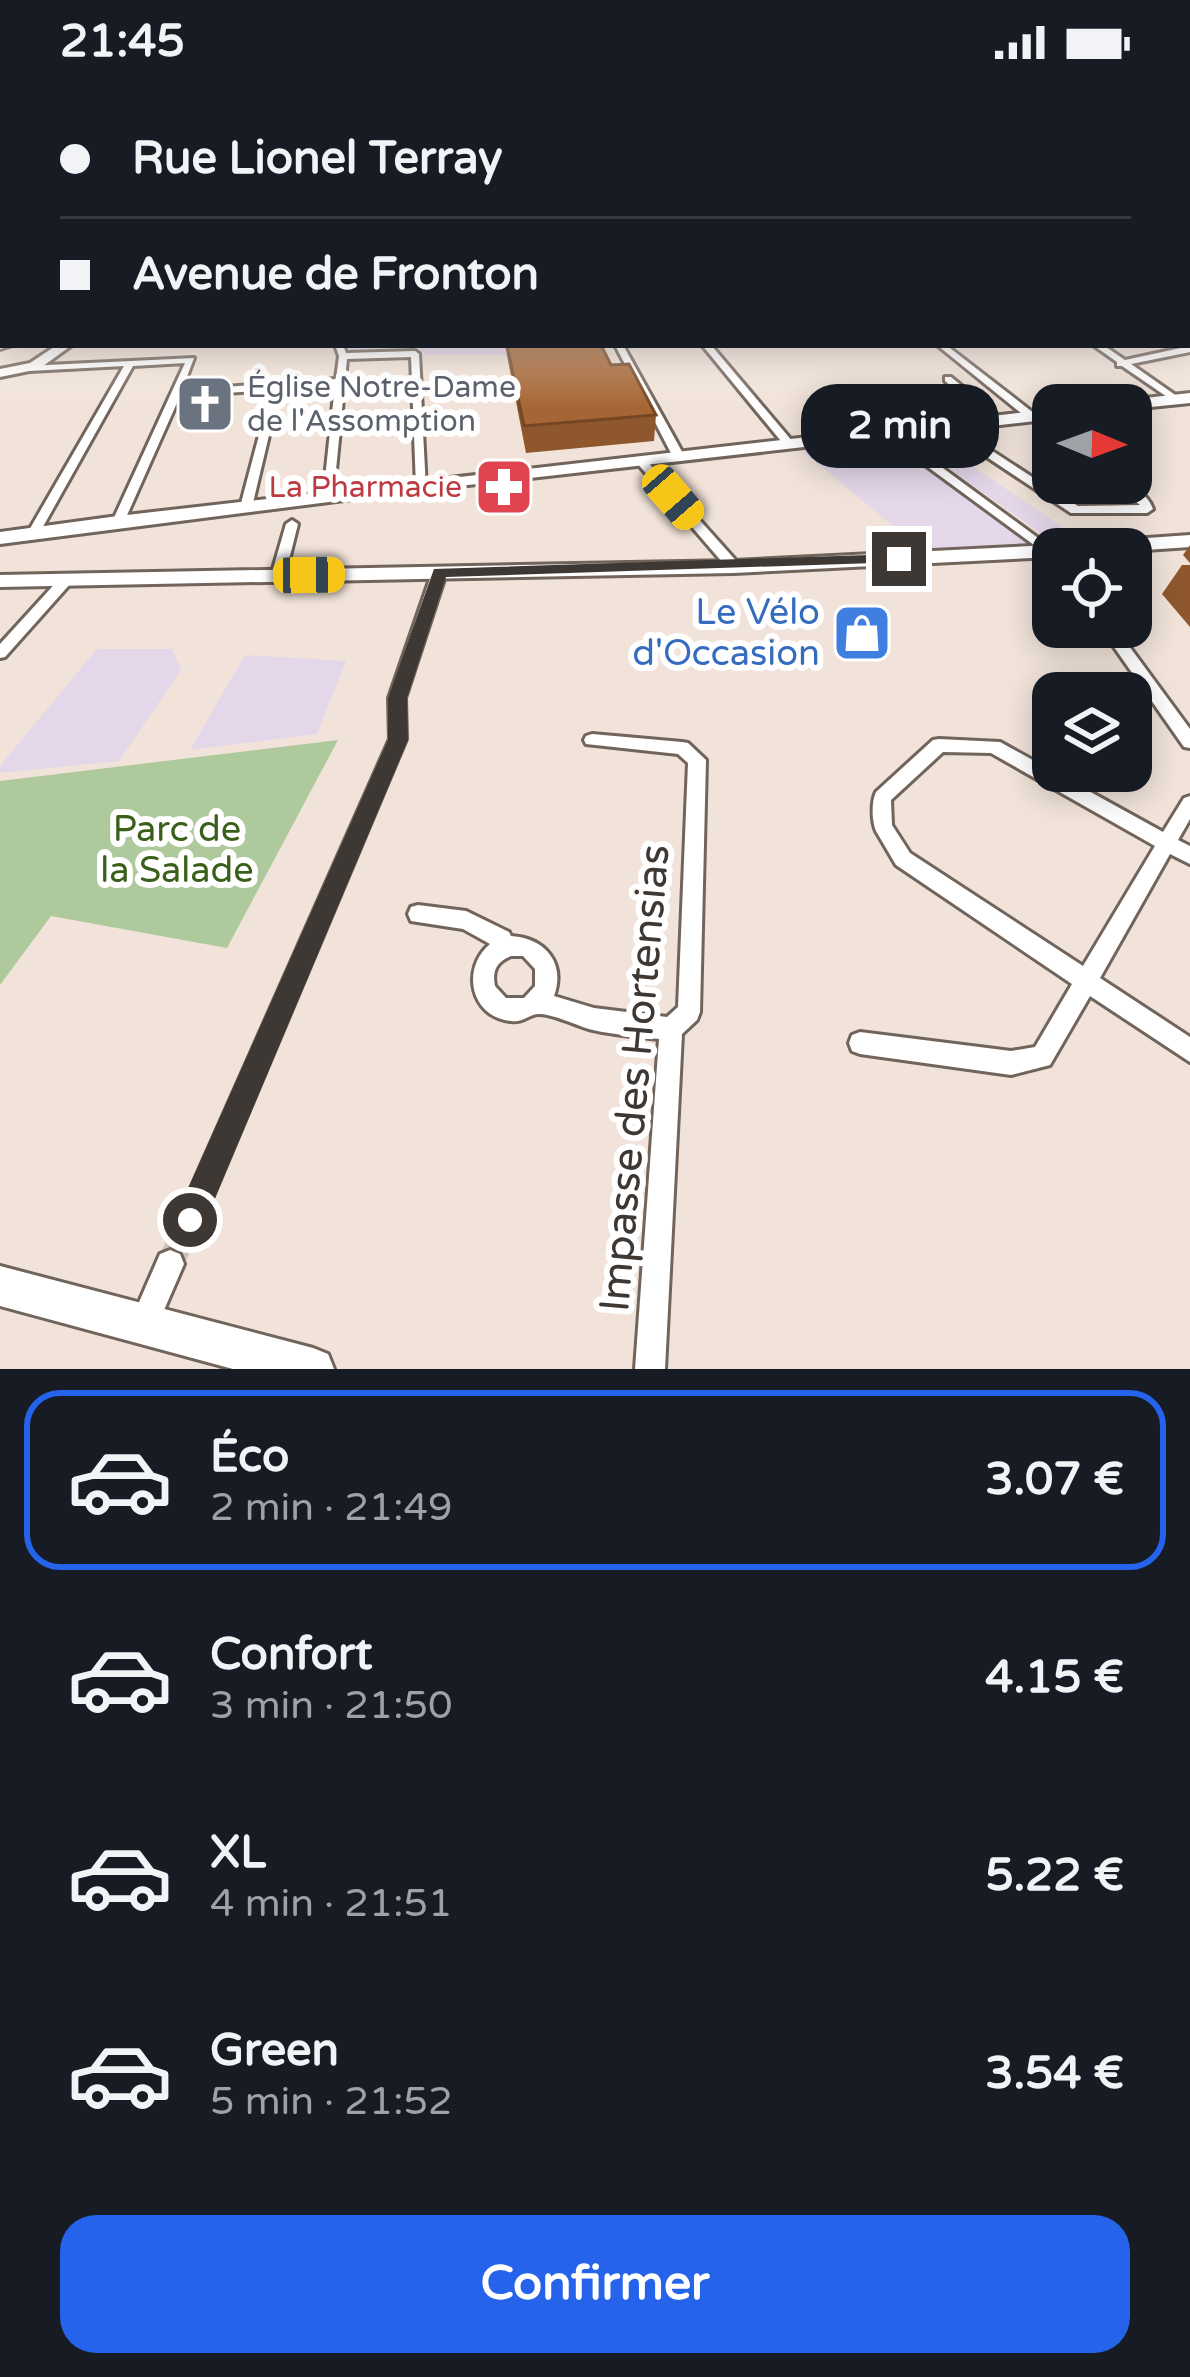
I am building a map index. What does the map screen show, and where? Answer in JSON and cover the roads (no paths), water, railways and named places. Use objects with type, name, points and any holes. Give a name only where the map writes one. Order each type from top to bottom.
[{"type":"main road","points":[[1152,402],[1183,399]]},
{"type":"main road","points":[[0,536],[1031,416]]},
{"type":"street","points":[[28,368],[61,348]]},
{"type":"street","points":[[621,348],[689,456]]},
{"type":"street","points":[[709,348],[789,444]]},
{"type":"street","points":[[945,348],[1031,416]]},
{"type":"street","points":[[1101,348],[1183,399]]},
{"type":"street","points":[[329,497],[341,350],[415,354],[422,487]]},
{"type":"street","points":[[1120,364],[1190,350]]},
{"type":"street","points":[[0,373],[190,360],[118,522]]},
{"type":"street","points":[[34,532],[130,363]]},
{"type":"street","points":[[947,379],[997,420]]},
{"type":"street","points":[[178,393],[341,382]]},
{"type":"street","points":[[246,507],[276,387]]},
{"type":"street","points":[[947,426],[1032,482]]},
{"type":"street","points":[[882,433],[1032,539]]},
{"type":"street","points":[[641,461],[734,567]]},
{"type":"street","points":[[1066,504],[1090,513],[1147,509],[1145,504]]},
{"type":"street","points":[[278,576],[292,524]]},
{"type":"street","points":[[1152,544],[1190,541]]},
{"type":"street","points":[[0,581],[734,567],[1032,554]]},
{"type":"street","points":[[190,1220],[398,740],[397,698],[440,573]]},
{"type":"street","points":[[0,653],[66,580]]},
{"type":"street","points":[[1122,648],[1190,742]]},
{"type":"street","name":"Impasse des Hortensias","points":[[592,740],[682,748],[697,760],[690,998],[688,1012],[671,1030],[650,1369]]},
{"type":"street","points":[[1190,856],[994,747],[939,745],[882,797],[883,826],[903,859],[1190,1049]]},
{"type":"street","points":[[860,1042],[1011,1063],[1034,1061],[1048,1050],[1190,802]]},
{"type":"street","points":[[418,914],[466,920],[502,940],[503,949],[483,973],[485,993],[508,1010],[536,1002],[594,1019],[671,1030]]},
{"type":"street","points":[[503,949],[530,948],[543,959],[548,976],[536,1002]]},
{"type":"street","points":[[144,1323],[170,1264]]},
{"type":"street","points":[[0,1286],[314,1369]]},
{"type":"tunnel","points":[[170,1264],[190,1220]]},
{"type":"place","name":"Église Notre-Dame de l'Assomption","points":[[205,404]]},
{"type":"place","name":"La Pharmacie","points":[[504,487]]},
{"type":"place","name":"Le Vélo d'Occasion","points":[[862,633]]},
{"type":"park label","name":"Parc de la Salade","points":[[177,850]]}]
